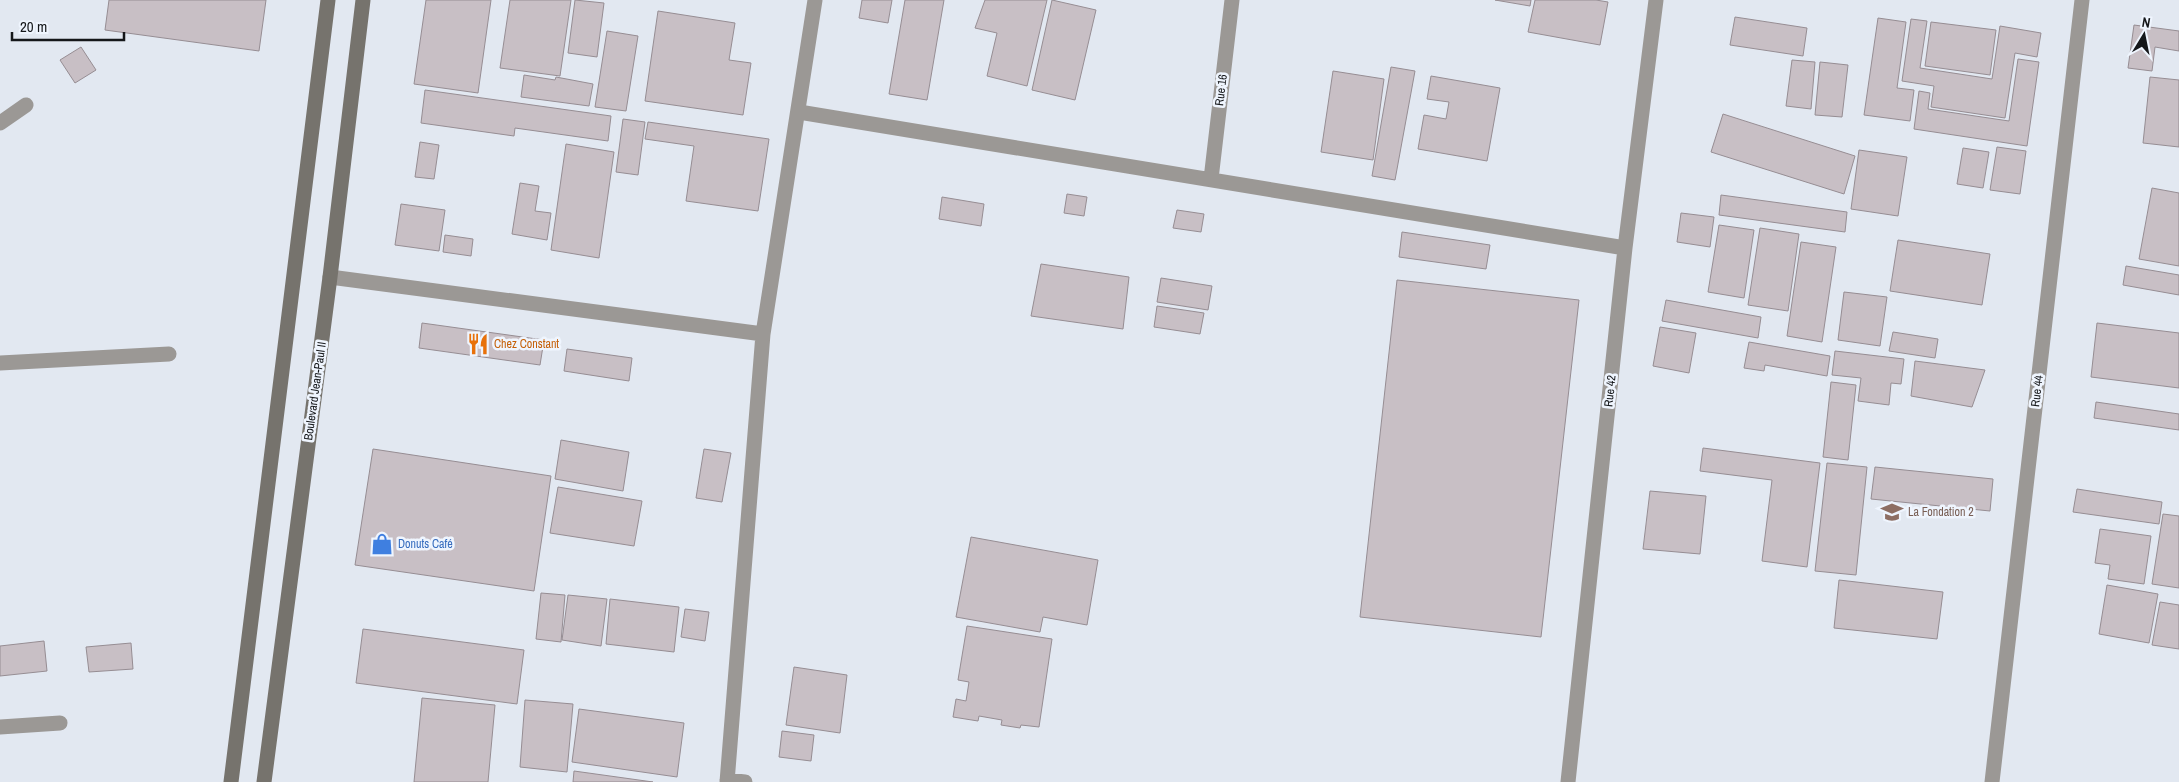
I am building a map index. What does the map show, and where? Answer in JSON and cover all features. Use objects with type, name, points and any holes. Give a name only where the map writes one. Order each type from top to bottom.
[{"type":"main road","points":[[232,782],[328,0]]},
{"type":"main road","name":"Boulevard Jean-Paul II","points":[[264,782],[330,277],[363,0]]},
{"type":"street","points":[[745,782],[727,781],[763,334],[815,0]]},
{"type":"street","name":"Rue 16","points":[[1211,179],[1232,0]]},
{"type":"street","name":"Rue 42","points":[[1568,782],[1625,248],[1656,0]]},
{"type":"street","name":"Rue 44","points":[[1992,782],[2082,0]]},
{"type":"street","points":[[0,124],[26,106]]},
{"type":"street","points":[[799,112],[1625,248]]},
{"type":"street","points":[[330,277],[763,334]]},
{"type":"street","points":[[0,363],[169,354]]},
{"type":"street","points":[[0,727],[60,723]]},
{"type":"building","points":[[109,0],[266,0],[259,51],[105,30]]},
{"type":"building","points":[[426,0],[491,0],[478,93],[414,84]]},
{"type":"building","points":[[510,0],[571,0],[560,76],[500,68]]},
{"type":"building","points":[[575,0],[604,3],[597,57],[568,53]]},
{"type":"building","points":[[862,0],[892,0],[888,23],[859,18]]},
{"type":"building","points":[[905,0],[944,0],[927,100],[889,94]]},
{"type":"building","points":[[985,0],[1047,0],[1027,86],[987,76],[997,33],[975,28]]},
{"type":"building","points":[[1052,0],[1096,10],[1075,100],[1032,90]]},
{"type":"building","points":[[1495,0],[1531,0],[1530,6]]},
{"type":"building","points":[[1535,0],[1596,0],[1608,2],[1600,45],[1528,32]]},
{"type":"building","points":[[658,11],[735,23],[729,60],[751,63],[743,115],[645,101]]},
{"type":"building","points":[[1735,17],[1807,28],[1803,56],[1730,45]]},
{"type":"building","points":[[1878,18],[1906,22],[1897,88],[1914,90],[1910,121],[1864,115]]},
{"type":"building","points":[[1911,19],[1927,21],[1920,68],[1992,79],[2000,26],[2041,33],[2037,57],[2015,53],[2005,118],[1931,107],[1934,86],[1902,81]]},
{"type":"building","points":[[1931,22],[1996,30],[1990,75],[1925,66]]},
{"type":"building","points":[[2134,25],[2179,31],[2179,51],[2155,47],[2152,71],[2128,68]]},
{"type":"building","points":[[607,31],[638,36],[626,111],[595,107]]},
{"type":"building","points":[[81,47],[96,70],[75,83],[60,60]]},
{"type":"building","points":[[2018,59],[2039,62],[2027,146],[1914,129],[1919,91],[1930,93],[1928,109],[2009,121]]},
{"type":"building","points":[[1792,60],[1815,62],[1811,109],[1786,106]]},
{"type":"building","points":[[1820,62],[1848,65],[1842,117],[1815,115]]},
{"type":"building","points":[[1391,67],[1415,71],[1395,180],[1372,176]]},
{"type":"building","points":[[1333,71],[1384,79],[1373,160],[1321,152]]},
{"type":"building","points":[[524,75],[555,80],[556,77],[593,84],[589,106],[521,97]]},
{"type":"building","points":[[1431,76],[1500,88],[1487,161],[1418,149],[1424,115],[1446,119],[1449,102],[1427,99]]},
{"type":"building","points":[[2150,77],[2179,80],[2179,147],[2143,143]]},
{"type":"building","points":[[425,90],[611,116],[608,141],[515,128],[514,136],[421,123]]},
{"type":"building","points":[[1723,114],[1855,156],[1844,194],[1711,152]]},
{"type":"building","points":[[623,119],[645,122],[638,175],[616,172]]},
{"type":"building","points":[[648,122],[769,139],[758,211],[686,201],[694,146],[645,139]]},
{"type":"building","points":[[420,142],[439,145],[434,179],[415,177]]},
{"type":"building","points":[[566,144],[614,152],[599,258],[551,250]]},
{"type":"building","points":[[1997,147],[2026,151],[2020,194],[1990,190]]},
{"type":"building","points":[[1963,148],[1989,152],[1983,188],[1957,184]]},
{"type":"building","points":[[1859,150],[1907,157],[1898,216],[1851,209]]},
{"type":"building","points":[[520,183],[539,186],[535,211],[551,213],[547,240],[512,234]]},
{"type":"building","points":[[2152,188],[2179,193],[2179,266],[2139,259]]},
{"type":"building","points":[[1067,194],[1087,197],[1084,216],[1064,213]]},
{"type":"building","points":[[1721,195],[1847,212],[1845,232],[1719,215]]},
{"type":"building","points":[[942,197],[984,204],[981,226],[939,219]]},
{"type":"building","points":[[401,204],[445,210],[439,251],[395,245]]},
{"type":"building","points":[[1177,210],[1204,214],[1201,232],[1173,228]]},
{"type":"building","points":[[1681,213],[1714,217],[1710,247],[1677,242]]},
{"type":"building","points":[[1719,225],[1754,230],[1744,298],[1708,292]]},
{"type":"building","points":[[1760,228],[1799,234],[1788,311],[1748,305]]},
{"type":"building","points":[[1402,232],[1490,245],[1486,269],[1399,257]]},
{"type":"building","points":[[445,235],[473,239],[471,256],[443,252]]},
{"type":"building","points":[[1898,240],[1990,254],[1982,305],[1890,291]]},
{"type":"building","points":[[1801,242],[1836,247],[1822,342],[1787,336]]},
{"type":"building","points":[[1041,264],[1129,277],[1123,329],[1031,316]]},
{"type":"building","points":[[2126,266],[2179,275],[2179,295],[2123,285]]},
{"type":"building","points":[[1161,278],[1212,286],[1208,310],[1157,302]]},
{"type":"building","points":[[1397,280],[1579,300],[1541,637],[1360,617]]},
{"type":"building","points":[[1844,292],[1887,297],[1880,346],[1838,340]]},
{"type":"building","points":[[1666,300],[1761,317],[1758,338],[1662,321]]},
{"type":"building","points":[[1157,306],[1204,313],[1200,334],[1154,327]]},
{"type":"building","points":[[422,323],[544,340],[540,365],[419,348]]},
{"type":"building","points":[[2097,323],[2179,333],[2179,388],[2091,377]]},
{"type":"building","points":[[1660,327],[1696,333],[1689,373],[1653,366]]},
{"type":"building","points":[[1893,332],[1938,339],[1935,358],[1889,351]]},
{"type":"building","points":[[1749,342],[1830,356],[1827,376],[1765,365],[1764,371],[1744,368]]},
{"type":"building","points":[[567,349],[632,358],[629,381],[564,371]]},
{"type":"building","points":[[1835,351],[1904,359],[1901,384],[1891,383],[1889,405],[1858,401],[1861,378],[1832,375]]},
{"type":"building","points":[[1915,361],[1985,370],[1972,407],[1911,396]]},
{"type":"building","points":[[1831,382],[1856,385],[1848,460],[1823,457]]},
{"type":"building","points":[[2096,402],[2179,414],[2179,430],[2094,418]]},
{"type":"building","points":[[561,440],[629,452],[623,491],[555,479]]},
{"type":"building","points":[[1703,448],[1820,463],[1807,567],[1762,561],[1772,480],[1700,471]]},
{"type":"building","points":[[373,449],[551,476],[534,591],[355,565]]},
{"type":"building","points":[[704,449],[731,453],[722,502],[696,498]]},
{"type":"building","points":[[1827,463],[1867,467],[1856,575],[1815,571]]},
{"type":"building","points":[[1875,467],[1993,479],[1990,511],[1871,499]]},
{"type":"building","points":[[558,487],[642,501],[634,546],[550,533]]},
{"type":"building","points":[[2077,489],[2162,502],[2159,524],[2073,512]]},
{"type":"building","points":[[1650,491],[1706,496],[1700,554],[1643,549]]},
{"type":"building","points":[[2163,514],[2179,516],[2179,588],[2152,584]]},
{"type":"building","points":[[2100,529],[2151,536],[2144,584],[2108,579],[2110,565],[2095,563]]},
{"type":"building","points":[[971,537],[1098,560],[1087,625],[1043,617],[1040,632],[956,617]]},
{"type":"building","points":[[1839,580],[1943,592],[1937,639],[1834,628]]},
{"type":"building","points":[[2107,585],[2158,594],[2149,643],[2099,634]]},
{"type":"building","points":[[541,593],[565,595],[561,642],[536,639]]},
{"type":"building","points":[[568,595],[607,599],[601,646],[562,640]]},
{"type":"building","points":[[610,599],[679,607],[674,652],[606,644]]},
{"type":"building","points":[[2160,602],[2179,605],[2179,649],[2152,645]]},
{"type":"building","points":[[685,609],[709,612],[705,641],[681,637]]},
{"type":"building","points":[[967,626],[1052,639],[1039,727],[1021,725],[1020,728],[1001,725],[1002,720],[979,716],[978,721],[953,717],[956,699],[966,701],[969,682],[958,680]]},
{"type":"building","points":[[363,629],[524,650],[517,704],[356,683]]},
{"type":"building","points":[[44,641],[47,671],[0,676],[0,646]]},
{"type":"building","points":[[131,643],[133,669],[89,672],[86,647]]},
{"type":"building","points":[[794,667],[847,675],[840,733],[786,725]]},
{"type":"building","points":[[422,698],[495,705],[488,782],[414,782]]},
{"type":"building","points":[[525,700],[573,704],[567,772],[520,767]]},
{"type":"building","points":[[579,709],[684,723],[677,777],[572,762]]},
{"type":"building","points":[[782,731],[814,735],[811,761],[779,757]]},
{"type":"building","points":[[574,771],[653,782],[573,782]]},
{"type":"place","name":"Chez Constant","points":[[478,344]]},
{"type":"place","name":"La Fondation 2","points":[[1892,512]]},
{"type":"place","name":"Donuts Café","points":[[382,544]]}]
